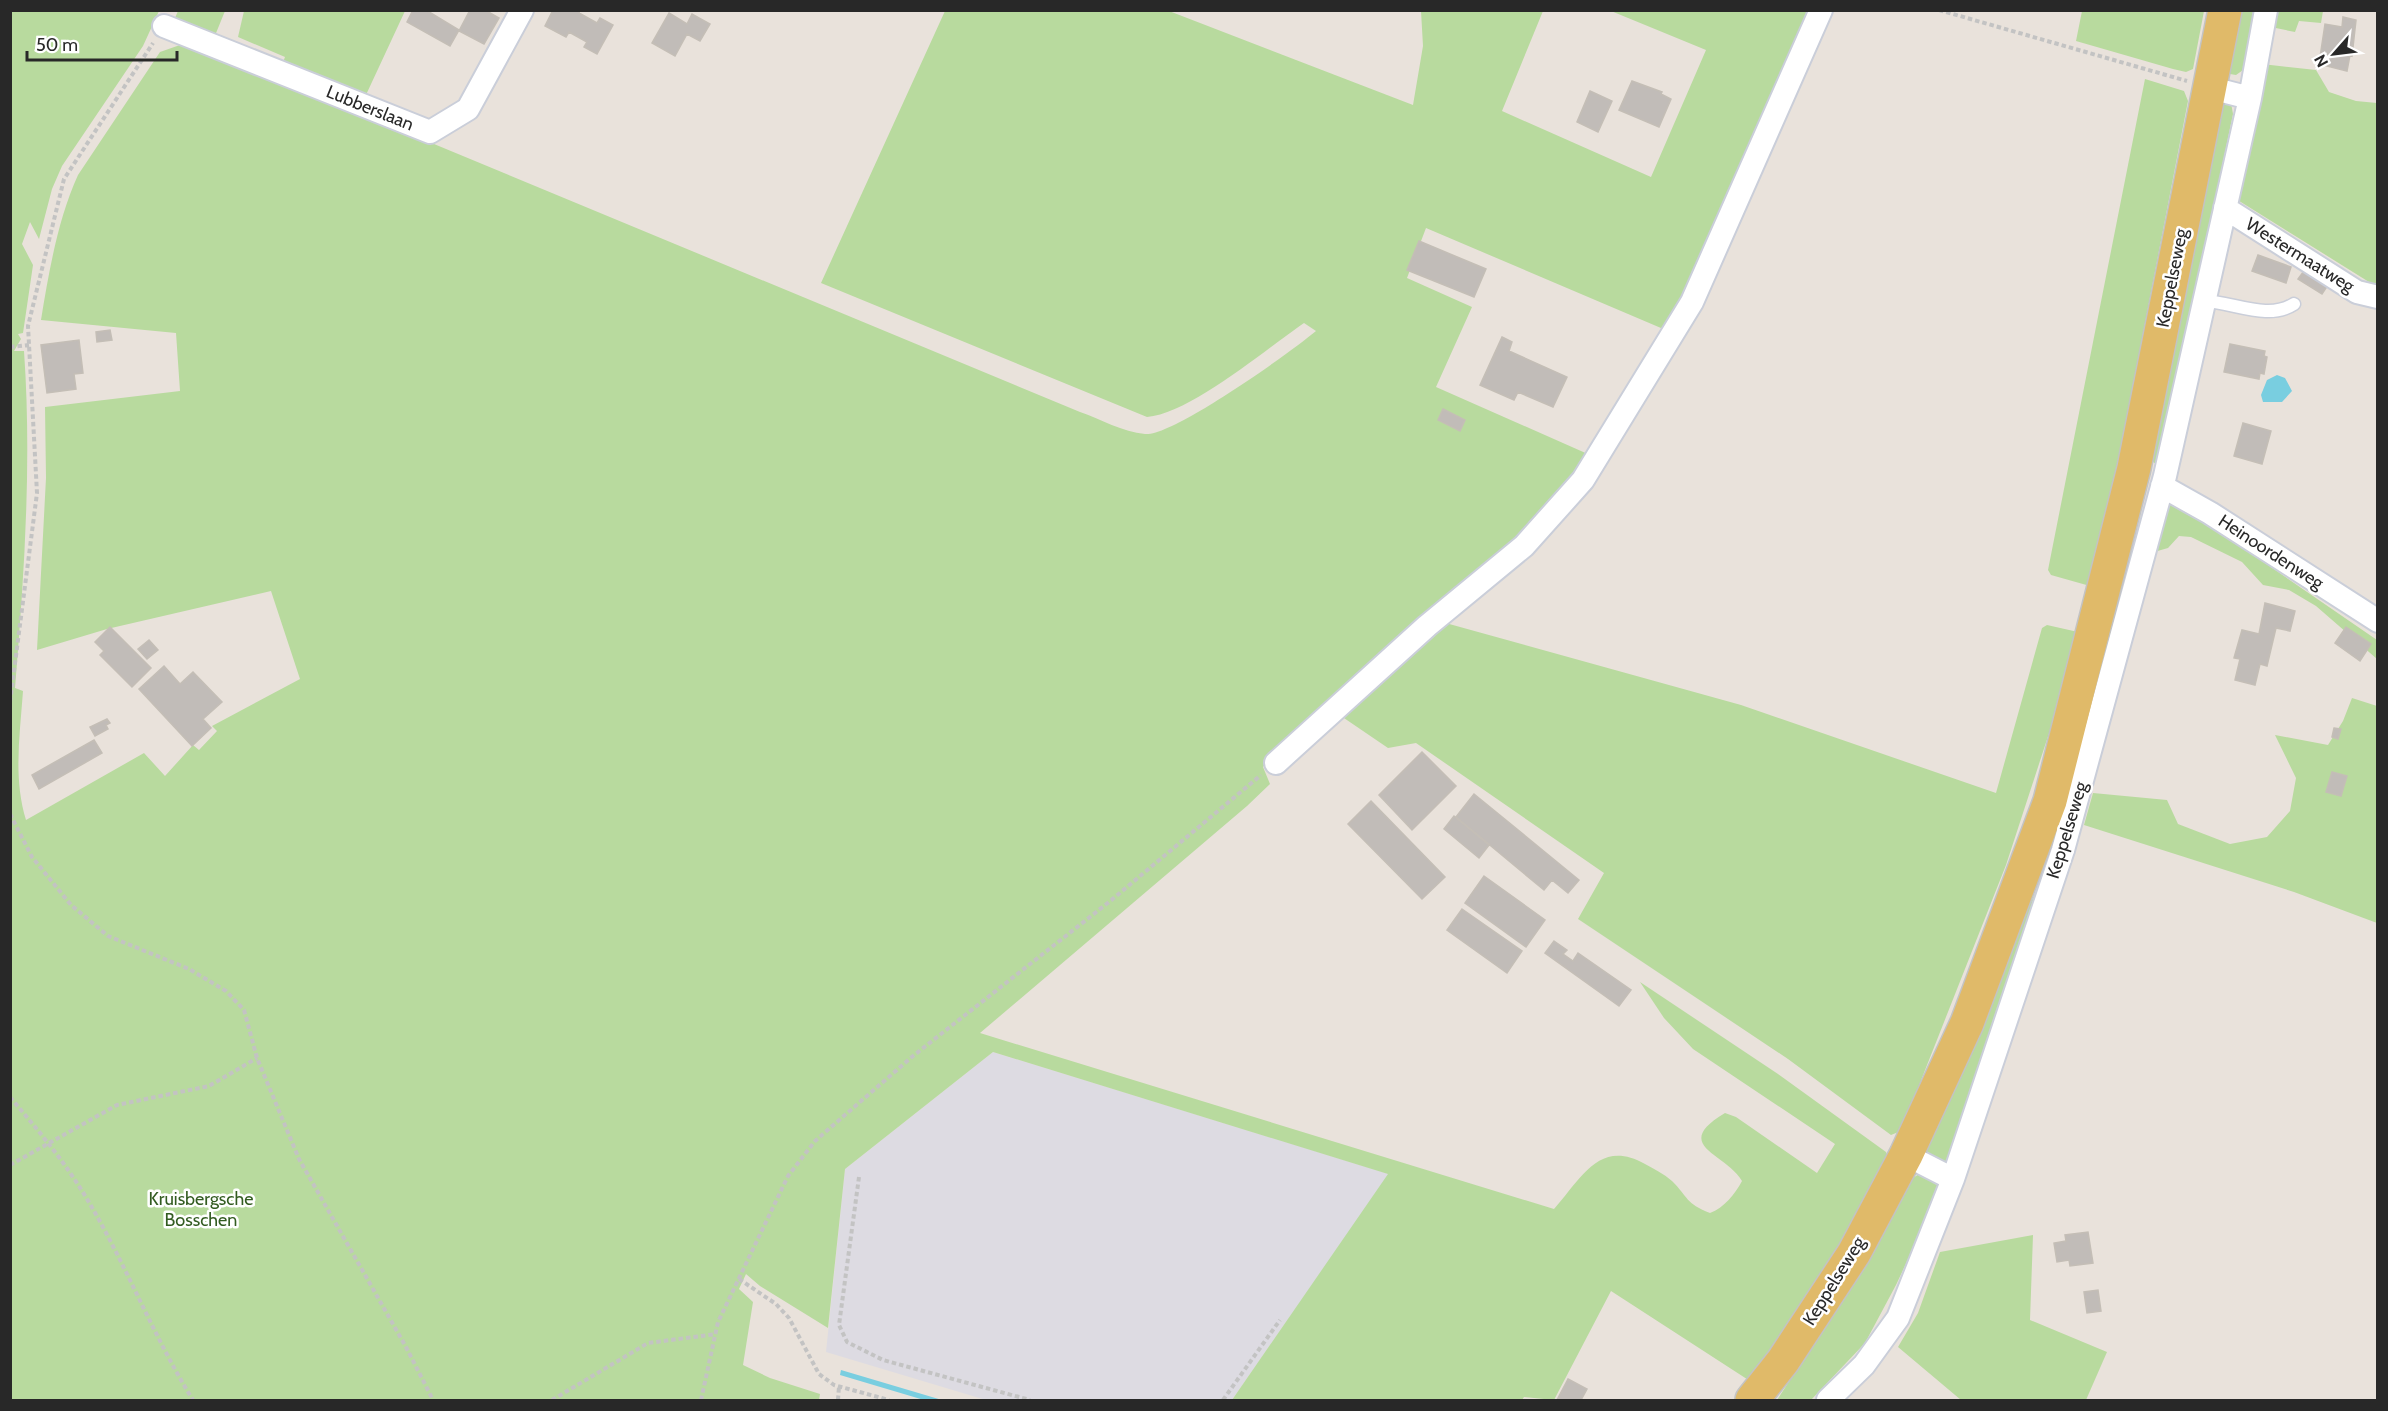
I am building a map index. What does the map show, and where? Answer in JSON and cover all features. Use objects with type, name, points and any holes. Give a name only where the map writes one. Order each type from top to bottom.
[{"type":"main road","name":"Keppelseweg","points":[[1752,1401],[1783,1361],[1854,1253],[1906,1155],[1967,1023],[2050,801],[2134,468],[2225,10]]},
{"type":"street","name":"Lubberslaan","points":[[164,26],[430,132],[468,109],[522,10]]},
{"type":"street","points":[[1276,763],[1427,626],[1524,546],[1583,480],[1692,302],[1821,10]]},
{"type":"street","name":"Keppelseweg","points":[[1828,1401],[1864,1365],[1898,1318],[1953,1179],[2062,850],[2164,481],[2250,98],[2266,10]]},
{"type":"street","points":[[2211,88],[2250,98]]},
{"type":"street","name":"Westermaatweg","points":[[2225,208],[2357,292],[2378,297]]},
{"type":"street","points":[[2134,468],[2164,481]]},
{"type":"street","name":"Heinoordenweg","points":[[2164,481],[2378,621]]},
{"type":"street","points":[[1906,1155],[1953,1179]]},
{"type":"lane","points":[[2204,301],[2225,302],[2271,311],[2283,311],[2294,304]]},
{"type":"path","points":[[1939,10],[2211,88]]},
{"type":"path","points":[[10,702],[38,493],[28,326],[64,179],[164,26]]},
{"type":"path","points":[[10,347],[29,345]]},
{"type":"path","points":[[700,1401],[718,1322],[788,1176],[815,1141],[913,1056],[1109,902],[1276,763]]},
{"type":"path","points":[[10,814],[32,857],[71,905],[108,936],[189,969],[226,991],[244,1010],[257,1058],[299,1159],[406,1347],[433,1401]]},
{"type":"path","points":[[10,1165],[117,1105],[209,1086],[257,1058]]},
{"type":"path","points":[[10,1097],[49,1143],[102,1225],[193,1401]]},
{"type":"path","points":[[859,1178],[839,1325],[847,1342],[883,1360],[1030,1401]]},
{"type":"path","points":[[739,1279],[776,1304],[789,1318],[819,1374],[839,1386],[889,1401]]},
{"type":"path","points":[[1223,1401],[1280,1320]]},
{"type":"path","points":[[552,1401],[648,1343],[716,1334]]},
{"type":"path","points":[[838,1401],[839,1386]]},
{"type":"shaded area","points":[[993,1052],[1389,1174],[1232,1400],[986,1400],[826,1352],[845,1169]]},
{"type":"green space","name":"Kruisbergsche Bosschen","points":[[10,11],[159,11],[143,46],[62,166],[52,189],[39,239],[30,222],[22,244],[33,265],[23,333],[18,334],[21,339],[14,351],[24,351],[26,393],[26,520],[15,688],[23,691],[19,772],[26,820],[144,753],[165,776],[193,745],[199,750],[217,731],[212,726],[300,679],[271,591],[107,629],[37,650],[46,478],[45,407],[180,391],[176,333],[41,320],[60,227],[78,175],[160,52],[180,45],[200,50],[282,81],[1080,412],[1120,428],[1145,434],[1180,422],[1231,392],[1316,331],[1304,323],[1206,393],[1165,413],[1147,417],[821,283],[945,11],[1169,11],[1413,105],[1423,46],[1421,11],[1543,11],[1502,111],[1651,177],[1706,50],[1611,11],[1810,11],[1668,331],[1426,228],[1407,278],[1472,307],[1436,387],[1590,455],[1529,531],[1276,752],[1263,767],[1270,784],[1247,806],[980,1033],[1554,1209],[1592,1166],[1603,1159],[1615,1156],[1629,1157],[1645,1164],[1672,1181],[1696,1206],[1710,1213],[1715,1211],[1729,1200],[1742,1181],[1702,1142],[1702,1134],[1709,1124],[1725,1113],[1736,1117],[1817,1173],[1835,1144],[1693,1049],[1664,1018],[1640,982],[1778,1074],[1886,1152],[1888,1157],[1852,1227],[1753,1383],[1611,1291],[1554,1400],[1524,1397],[1522,1400],[1232,1400],[1388,1174],[993,1052],[845,1169],[828,1328],[760,1286],[746,1274],[739,1289],[753,1302],[743,1365],[770,1378],[820,1394],[819,1400],[11,1400]]},
{"type":"green space","points":[[178,11],[225,11],[214,38],[182,25],[175,18]]},
{"type":"green space","points":[[244,11],[405,11],[365,97],[282,65],[285,57],[238,37]]},
{"type":"green space","points":[[2082,11],[2204,11],[2193,69],[2186,72],[2173,69],[2076,41]]},
{"type":"green space","points":[[2234,11],[2257,11],[2246,68],[2236,75],[2230,74],[2225,68]]},
{"type":"green space","points":[[2274,11],[2323,11],[2321,23],[2299,21],[2295,32],[2271,27]]},
{"type":"green space","points":[[2262,64],[2316,70],[2329,92],[2356,101],[2377,103],[2377,287],[2236,199]]},
{"type":"green space","points":[[2145,79],[2184,91],[2188,101],[2108,514],[2090,586],[2051,575],[2048,570]]},
{"type":"green space","points":[[2222,103],[2231,103],[2233,114],[2160,463],[2154,463],[2150,456]]},
{"type":"green space","points":[[2170,501],[2185,508],[2377,640],[2377,659],[2316,606],[2289,590],[2263,585],[2242,562],[2191,537],[2179,536],[2168,548],[2154,552]]},
{"type":"green space","points":[[1442,622],[1741,705],[1996,793],[2042,628],[2047,625],[2078,632],[2054,718],[2006,865],[1901,1131],[1891,1135],[1788,1059],[1578,919],[1604,873],[1416,743],[1388,748],[1341,716]]},
{"type":"green space","points":[[2352,698],[2377,706],[2377,923],[2294,892],[2084,825],[2093,793],[2167,800],[2178,824],[2230,844],[2267,837],[2290,811],[2296,778],[2275,735],[2328,745],[2343,721]]},
{"type":"green space","points":[[2051,861],[1948,1170],[1925,1154],[2015,935]]},
{"type":"green space","points":[[1919,1174],[1937,1185],[1939,1193],[1896,1285],[1865,1343],[1811,1400],[1777,1400],[1842,1300],[1910,1180]]},
{"type":"green space","points":[[2033,1235],[2030,1320],[2107,1352],[2086,1400],[1961,1400],[1898,1347],[1918,1313],[1940,1252]]},
{"type":"water","points":[[2277,375],[2285,378],[2292,391],[2282,402],[2263,402],[2261,395],[2267,380]]},
{"type":"water","points":[[841,1370],[942,1400],[924,1400],[840,1375]]},
{"type":"building","points":[[413,10],[426,10],[459,30],[450,46],[407,22]]},
{"type":"building","points":[[470,10],[485,10],[499,18],[484,44],[459,31]]},
{"type":"building","points":[[553,10],[580,10],[579,13],[597,23],[600,18],[613,25],[597,54],[584,47],[587,42],[569,32],[566,37],[545,26]]},
{"type":"building","points":[[669,13],[687,24],[692,14],[710,24],[700,41],[687,34],[675,56],[652,43]]},
{"type":"building","points":[[2343,17],[2356,20],[2352,56],[2350,55],[2347,71],[2319,64],[2325,24],[2342,27]]},
{"type":"building","points":[[1632,81],[1662,92],[1661,94],[1671,99],[1659,127],[1619,110]]},
{"type":"building","points":[[1590,91],[1612,101],[1598,132],[1577,122]]},
{"type":"building","points":[[1419,241],[1486,269],[1474,297],[1407,270]]},
{"type":"building","points":[[2258,255],[2291,267],[2286,283],[2252,271]]},
{"type":"building","points":[[2309,264],[2332,279],[2322,294],[2298,279]]},
{"type":"building","points":[[110,330],[112,340],[97,342],[96,332]]},
{"type":"building","points":[[1502,337],[1512,342],[1509,351],[1567,377],[1553,407],[1518,392],[1514,400],[1480,385]]},
{"type":"building","points":[[79,340],[83,373],[74,374],[76,389],[47,393],[41,345]]},
{"type":"building","points":[[2230,344],[2265,351],[2264,356],[2267,357],[2264,374],[2260,373],[2259,379],[2224,372]]},
{"type":"building","points":[[1443,409],[1465,420],[1460,431],[1438,420]]},
{"type":"building","points":[[2243,423],[2271,431],[2262,464],[2234,456]]},
{"type":"building","points":[[2265,603],[2295,611],[2290,631],[2276,628],[2267,666],[2260,664],[2255,685],[2235,680],[2240,659],[2234,658],[2242,630],[2259,634]]},
{"type":"building","points":[[110,627],[151,668],[132,687],[100,655],[104,651],[95,642]]},
{"type":"building","points":[[2346,627],[2371,644],[2360,661],[2335,643]]},
{"type":"building","points":[[149,640],[158,650],[147,659],[138,649]]},
{"type":"building","points":[[164,666],[180,684],[193,672],[222,702],[203,719],[211,728],[192,746],[139,689]]},
{"type":"building","points":[[107,719],[110,723],[106,725],[108,729],[95,736],[90,727]]},
{"type":"building","points":[[2334,728],[2341,729],[2338,739],[2332,737]]},
{"type":"building","points":[[94,740],[102,753],[39,789],[32,775]]},
{"type":"building","points":[[1422,752],[1456,786],[1412,830],[1379,795]]},
{"type":"building","points":[[2332,772],[2347,776],[2341,796],[2326,792]]},
{"type":"building","points":[[1474,794],[1579,880],[1568,893],[1552,880],[1544,890],[1456,817]]},
{"type":"building","points":[[1371,801],[1445,877],[1422,899],[1348,824]]},
{"type":"building","points":[[1454,816],[1489,845],[1479,858],[1444,829]]},
{"type":"building","points":[[1484,876],[1545,920],[1526,947],[1465,903]]},
{"type":"building","points":[[1462,909],[1522,951],[1507,973],[1447,930]]},
{"type":"building","points":[[1554,941],[1567,950],[1563,954],[1573,961],[1578,953],[1631,990],[1619,1006],[1545,953]]},
{"type":"building","points":[[2088,1232],[2093,1263],[2070,1266],[2069,1260],[2057,1262],[2054,1243],[2066,1241],[2065,1235]]},
{"type":"building","points":[[2098,1290],[2101,1311],[2087,1313],[2084,1292]]},
{"type":"building","points":[[1568,1379],[1587,1389],[1581,1400],[1557,1400]]}]
